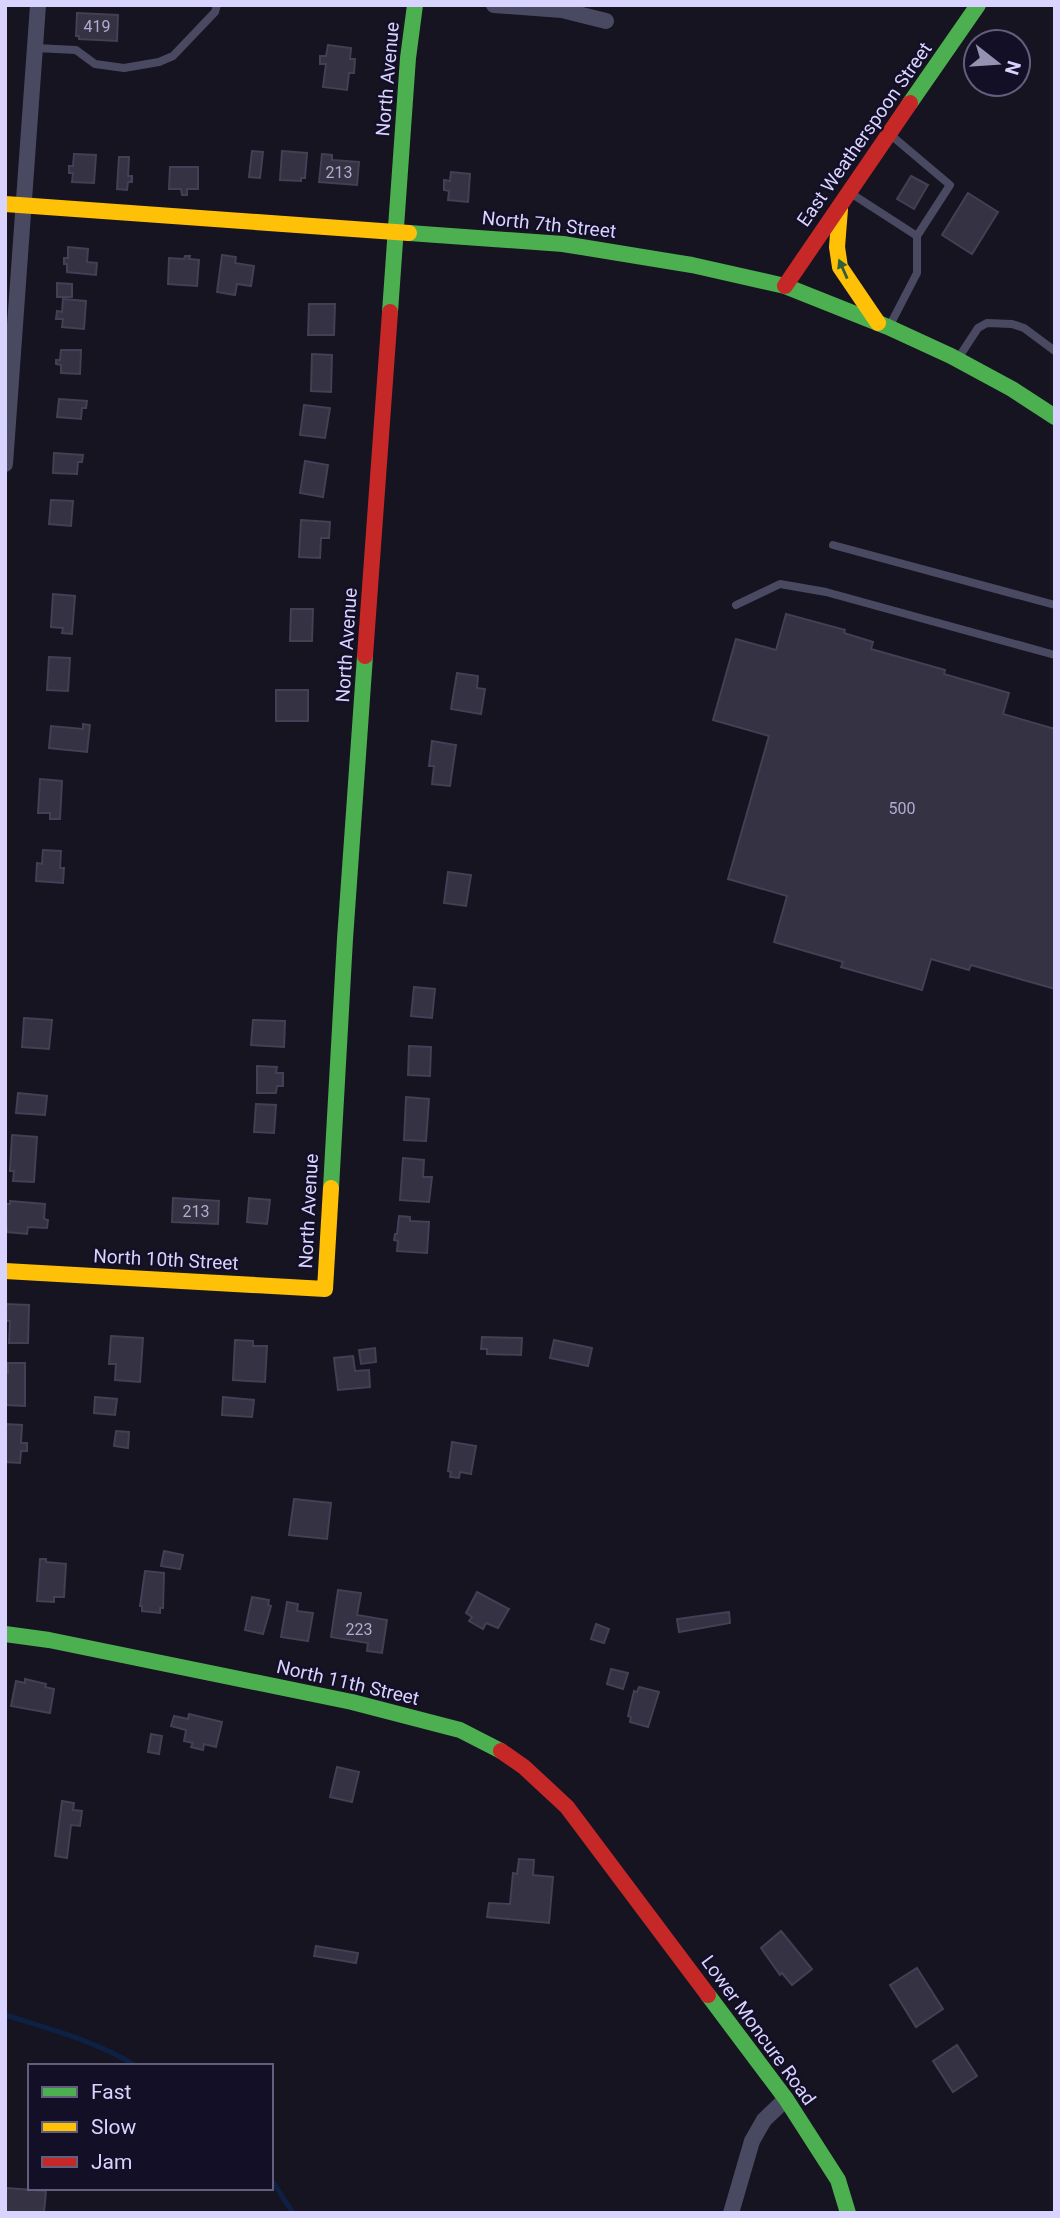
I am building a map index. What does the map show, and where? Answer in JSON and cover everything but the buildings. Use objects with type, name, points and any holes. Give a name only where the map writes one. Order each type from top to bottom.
[{"type":"street","points":[[5,464],[38,5]]},
{"type":"street","name":"North Avenue","points":[[325,1289],[346,925],[408,58],[415,5]]},
{"type":"street","points":[[494,5],[562,10],[606,21]]},
{"type":"street","name":"East Weatherspoon Street","points":[[785,286],[978,5]]},
{"type":"street","points":[[845,199],[836,247],[840,267],[883,325]]},
{"type":"street","name":"North 7th Street","points":[[5,204],[563,244],[692,265],[785,286],[883,325],[957,360],[1055,417]]},
{"type":"street","name":"North 10th Street","points":[[5,1270],[325,1289]]},
{"type":"street","name":"North 11th Street","points":[[5,1634],[60,1642],[352,1702],[460,1730],[491,1744],[524,1767],[567,1807],[622,1881]]},
{"type":"street","name":"Lower Moncure Road","points":[[622,1881],[786,2099],[838,2180],[848,2213]]},
{"type":"street","points":[[731,2213],[752,2141],[764,2120],[786,2099]]},
{"type":"lane","points":[[35,48],[76,50],[94,64],[124,68],[159,62],[173,57],[215,12],[217,5]]},
{"type":"lane","points":[[883,325],[917,273],[917,236],[950,185],[890,134]]},
{"type":"lane","points":[[845,199],[917,236]]},
{"type":"lane","points":[[957,360],[978,328],[987,323],[1012,324],[1024,328],[1055,351]]},
{"type":"lane","points":[[833,545],[1055,605]]},
{"type":"lane","points":[[736,604],[780,584],[826,592],[1055,655]]},
{"type":"waterway","points":[[5,2015],[89,2043],[133,2064]]},
{"type":"waterway","points":[[273,2182],[293,2213]]},
{"type":"traffic: fast","points":[[390,312],[408,58],[415,5]]},
{"type":"traffic: fast","points":[[910,103],[978,5]]},
{"type":"traffic: fast","points":[[409,233],[563,244],[692,265],[785,286],[888,327],[951,356],[1012,389],[1055,417]]},
{"type":"traffic: fast","points":[[331,1188],[365,656]]},
{"type":"traffic: fast","points":[[5,1634],[49,1640],[352,1702],[460,1730],[501,1751]]},
{"type":"traffic: fast","points":[[708,1995],[786,2099],[838,2180],[848,2213]]},
{"type":"traffic: slow","points":[[5,204],[409,233]]},
{"type":"traffic: slow","points":[[840,209],[837,247],[840,267],[878,323]]},
{"type":"traffic: slow","points":[[5,1271],[325,1289],[331,1188]]},
{"type":"traffic: jam","points":[[785,286],[910,103]]},
{"type":"traffic: jam","points":[[365,656],[390,312]]},
{"type":"traffic: jam","points":[[501,1751],[524,1767],[567,1807],[708,1995]]}]
